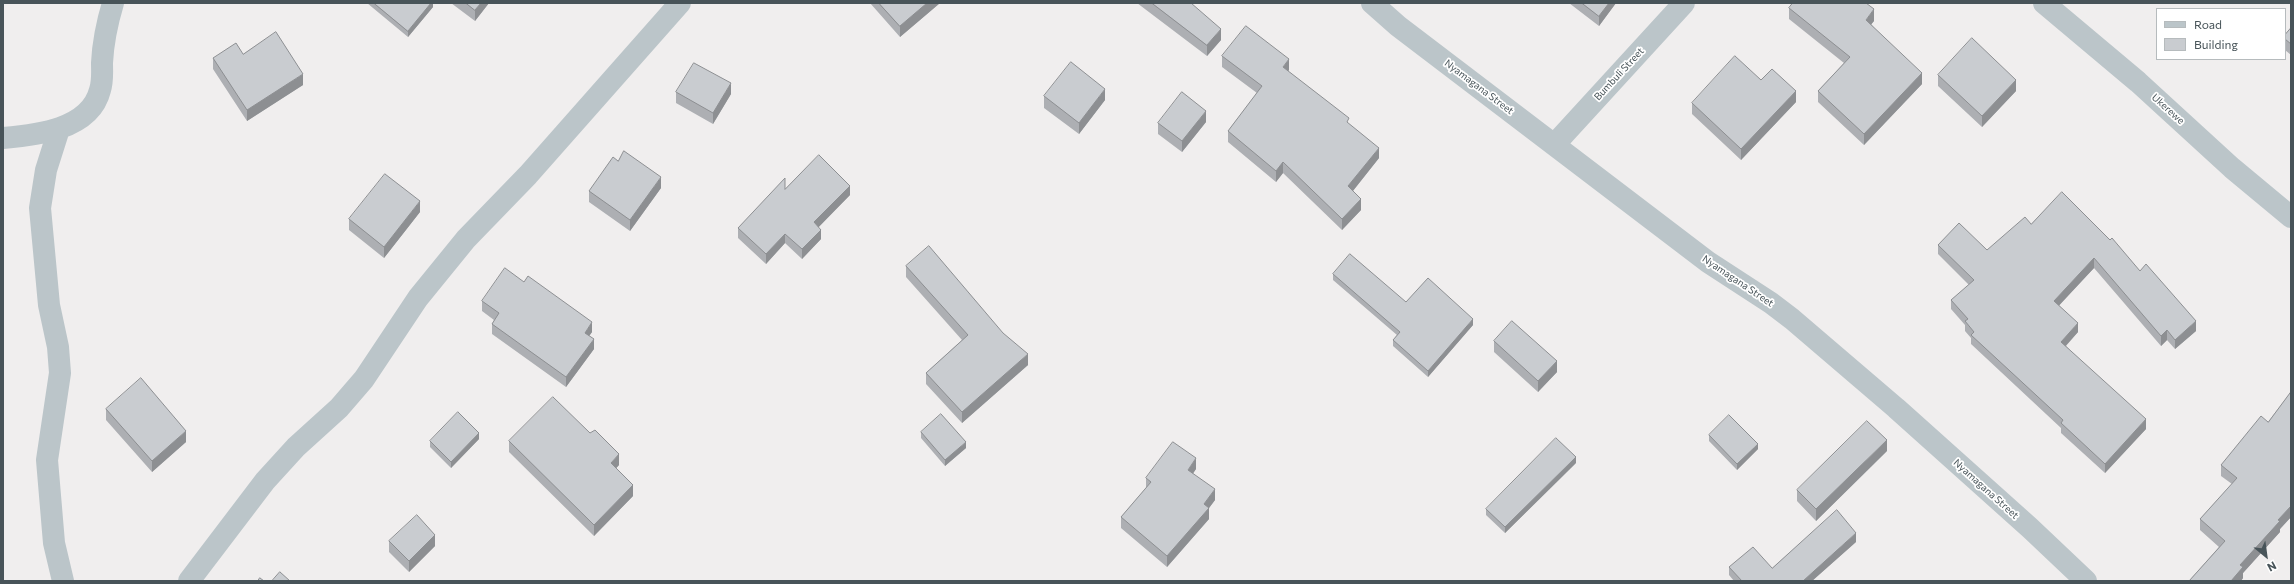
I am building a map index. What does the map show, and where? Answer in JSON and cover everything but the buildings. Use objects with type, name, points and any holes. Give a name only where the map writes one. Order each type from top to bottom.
[{"type":"street","points":[[3,138],[32,136],[59,129],[78,120],[93,103],[100,92],[106,28],[113,3]]},
{"type":"street","points":[[189,581],[265,481],[296,447],[339,408],[364,379],[418,298],[466,239],[528,175],[680,3]]},
{"type":"street","name":"Nyamagana Street","points":[[1372,3],[1398,26],[1708,262],[1771,303],[1792,319],[1902,414],[2074,577]]},
{"type":"street","name":"Bumbuli Street","points":[[1554,145],[1684,3]]},
{"type":"street","name":"Ukerewe","points":[[2044,3],[2138,82],[2232,168],[2291,217]]},
{"type":"street","points":[[59,129],[46,170],[40,208],[49,305],[58,347],[60,373],[47,460],[54,543],[63,581]]}]
